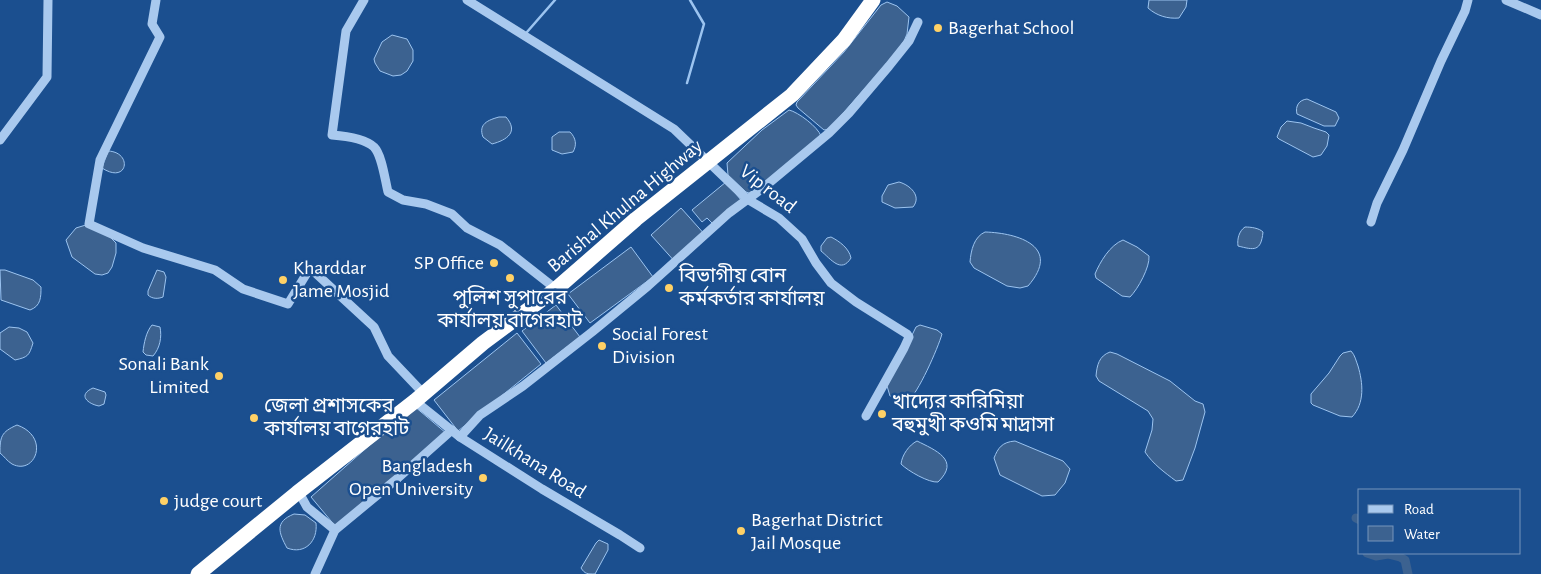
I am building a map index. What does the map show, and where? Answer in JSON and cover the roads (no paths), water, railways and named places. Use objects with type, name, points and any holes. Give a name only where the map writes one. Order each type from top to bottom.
[{"type":"highway","name":"Barishal Khulna Highway","points":[[198,574],[297,493],[419,398],[483,343],[556,289],[636,219],[792,95],[844,40],[873,0]]},
{"type":"street","points":[[0,140],[47,77],[48,0]]},
{"type":"street","name":"Jailkhana Road","points":[[156,0],[152,24],[160,37],[100,160],[90,224],[143,248],[215,270],[244,290],[288,304],[310,268],[374,327],[388,356],[419,398],[460,437],[640,548]]},
{"type":"street","points":[[364,0],[346,31],[332,135],[362,141],[374,147],[379,156],[388,192],[403,200],[426,204],[452,214],[467,228],[500,245],[556,289]]},
{"type":"street","name":"Vip road","points":[[467,0],[674,129],[747,199],[779,218],[802,239],[816,263],[831,282],[856,302],[909,336],[866,416]]},
{"type":"street","points":[[1371,222],[1465,11],[1468,0]]},
{"type":"street","points":[[1506,0],[1541,15]]},
{"type":"street","points":[[460,437],[480,415],[523,386],[606,320],[648,286],[747,199],[814,146],[849,113],[909,41],[918,22]]},
{"type":"street","points":[[315,574],[336,530],[452,430]]},
{"type":"street","points":[[297,493],[307,507],[336,530]]},
{"type":"water","points":[[1149,0],[1187,0],[1186,7],[1179,18],[1175,18],[1151,11],[1148,8]]},
{"type":"water","points":[[887,2],[897,6],[909,17],[907,34],[904,41],[891,59],[829,129],[824,130],[798,108],[797,102],[844,52],[881,5]]},
{"type":"water","points":[[392,35],[407,39],[413,50],[413,61],[407,71],[401,75],[393,76],[380,71],[374,59],[382,42]]},
{"type":"water","points":[[1307,99],[1336,112],[1339,118],[1335,126],[1324,126],[1297,114],[1298,104]]},
{"type":"water","points":[[789,110],[807,120],[816,128],[821,136],[752,194],[746,192],[728,175],[727,163],[762,130]]},
{"type":"water","points":[[499,117],[506,117],[510,122],[511,131],[506,138],[492,144],[483,137],[482,129],[485,123]]},
{"type":"water","points":[[1287,121],[1301,123],[1326,132],[1329,135],[1327,146],[1321,155],[1313,157],[1277,137],[1281,127]]},
{"type":"water","points":[[559,132],[570,132],[572,134],[575,142],[573,152],[562,154],[552,150],[552,137]]},
{"type":"water","points":[[108,151],[121,156],[124,161],[122,170],[117,173],[102,168]]},
{"type":"water","points":[[726,182],[741,200],[713,224],[707,218],[702,222],[692,210]]},
{"type":"water","points":[[899,182],[911,188],[914,192],[916,199],[913,207],[895,208],[882,202],[882,196],[888,185]]},
{"type":"water","points":[[681,208],[707,237],[677,264],[651,235]]},
{"type":"water","points":[[89,224],[108,235],[116,243],[116,253],[112,267],[108,273],[102,275],[95,274],[72,257],[66,240],[76,228]]},
{"type":"water","points":[[1245,227],[1263,232],[1262,239],[1256,248],[1238,246],[1239,235]]},
{"type":"water","points":[[985,232],[1011,235],[1023,239],[1038,252],[1040,261],[1037,273],[1028,286],[1020,288],[1007,286],[974,268],[970,262],[972,249],[978,237]]},
{"type":"water","points":[[831,237],[843,245],[850,254],[851,258],[844,265],[836,264],[821,251],[821,246],[827,238]]},
{"type":"water","points":[[1123,240],[1149,256],[1148,266],[1143,278],[1130,297],[1122,296],[1096,278],[1095,274],[1110,250]]},
{"type":"water","points":[[631,247],[653,277],[590,323],[568,294]]},
{"type":"water","points":[[0,270],[33,280],[41,287],[38,304],[34,308],[30,310],[1,300]]},
{"type":"water","points":[[157,270],[164,272],[166,277],[163,297],[155,298],[148,295],[148,291]]},
{"type":"water","points":[[556,305],[580,337],[546,363],[522,331]]},
{"type":"water","points":[[152,325],[160,327],[161,335],[159,346],[153,356],[146,355],[143,352],[147,334]]},
{"type":"water","points":[[920,325],[937,330],[942,334],[922,381],[907,402],[890,396],[887,386],[916,327]]},
{"type":"water","points":[[9,327],[19,328],[27,332],[33,343],[25,357],[15,360],[0,349],[0,333]]},
{"type":"water","points":[[517,333],[541,364],[458,431],[434,400]]},
{"type":"water","points":[[1351,351],[1358,366],[1362,386],[1359,406],[1352,417],[1340,416],[1313,405],[1311,403],[1311,394],[1329,373],[1340,356]]},
{"type":"water","points":[[1110,352],[1170,381],[1195,401],[1203,404],[1205,412],[1195,448],[1183,480],[1176,481],[1155,464],[1145,452],[1152,430],[1153,419],[1148,411],[1099,381],[1096,376],[1099,361]]},
{"type":"water","points":[[93,388],[105,392],[104,404],[95,405],[86,399],[86,393]]},
{"type":"water","points":[[414,406],[446,433],[336,527],[311,497]]},
{"type":"water","points":[[17,425],[34,438],[36,446],[36,454],[27,465],[12,464],[0,453],[2,436]]},
{"type":"water","points":[[917,441],[938,452],[946,462],[947,468],[938,482],[929,481],[901,464],[906,451]]},
{"type":"water","points":[[1015,441],[1063,461],[1070,469],[1065,483],[1055,495],[1042,496],[1000,475],[994,458],[999,448],[1004,444]]},
{"type":"water","points":[[294,514],[305,515],[316,523],[315,535],[312,541],[305,548],[299,550],[287,548],[280,533],[283,521]]},
{"type":"water","points":[[599,540],[608,544],[608,550],[595,574],[586,573],[581,568]]},
{"type":"waterway","points":[[527,32],[555,0]]},
{"type":"waterway","points":[[687,83],[704,24],[690,0]]},
{"type":"waterway","points":[[1370,554],[1376,556],[1388,554]]},
{"type":"waterway","points":[[1388,554],[1405,560],[1408,574]]},
{"type":"place","name":"Bagerhat School","points":[[938,28]]},
{"type":"place","name":"SP Office","points":[[494,263]]},
{"type":"place","name":"পুলিশ সুপারের কার্যালয় বাগেরহাট","points":[[510,278]]},
{"type":"place","name":"Kharddar Jame Mosjid","points":[[283,280]]},
{"type":"place","name":"বিভাগীয় বোন কর্মকর্তার কার্যালয়","points":[[669,288]]},
{"type":"place","name":"Social Forest Division","points":[[602,346]]},
{"type":"place","name":"Sonali Bank Limited","points":[[219,376]]},
{"type":"place","name":"খাদ্যের কারিমিয়া বহুমুখী কওমি মাদ্রাসা","points":[[882,414]]},
{"type":"place","name":"জেলা প্রশাসকের কার্যালয় বাগেরহাট","points":[[254,418]]},
{"type":"place","name":"Bangladesh Open University","points":[[483,478]]},
{"type":"place","name":"judge court","points":[[164,501]]},
{"type":"place","name":"Bagerhat District Jail Mosque","points":[[741,531]]}]
